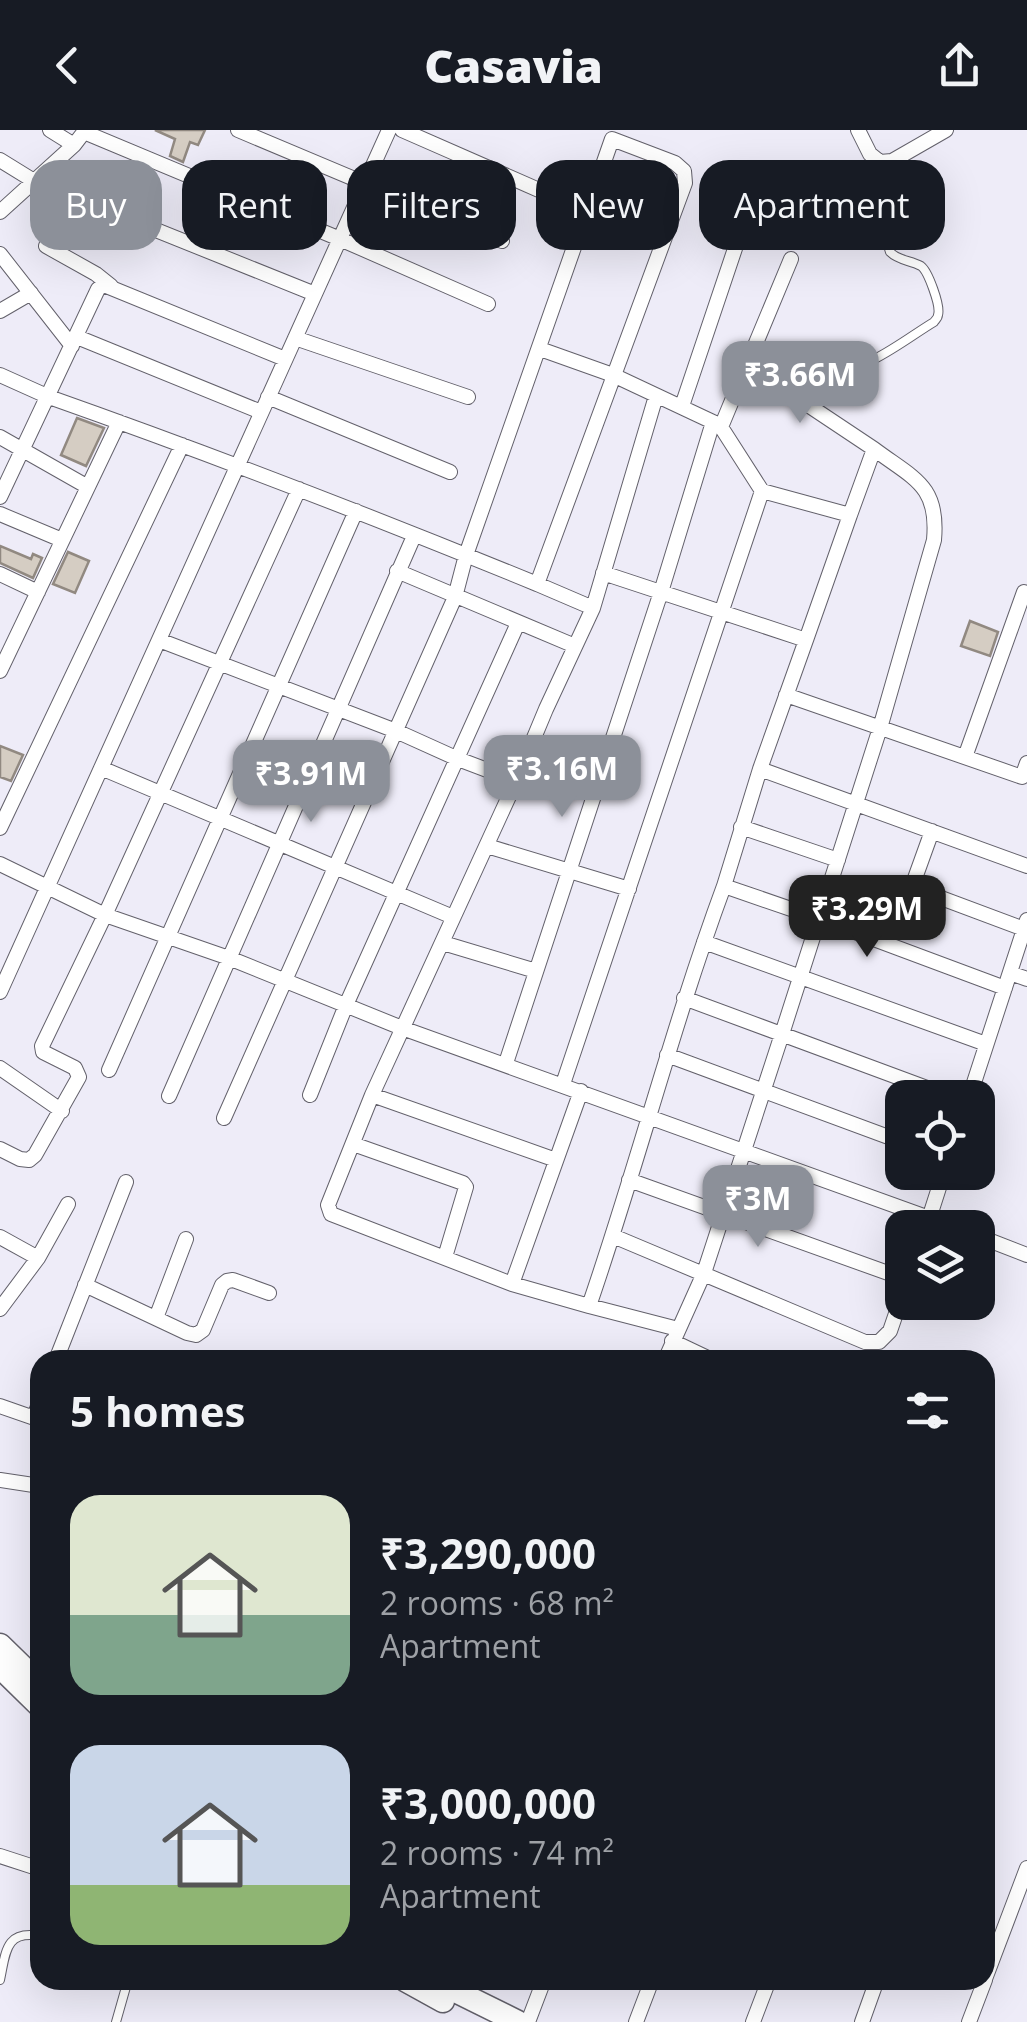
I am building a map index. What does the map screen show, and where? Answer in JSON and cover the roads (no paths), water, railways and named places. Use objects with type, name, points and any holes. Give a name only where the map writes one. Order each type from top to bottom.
[{"type":"highway","points":[[0,1646],[30,1674]]},
{"type":"highway","points":[[0,1667],[30,1696]]},
{"type":"highway","points":[[424,1990],[486,2022]]},
{"type":"highway","points":[[454,1990],[518,2022]]},
{"type":"street","points":[[50,130],[74,145]]},
{"type":"street","points":[[238,130],[347,177]]},
{"type":"street","points":[[375,160],[389,130]]},
{"type":"street","points":[[402,130],[536,189]]},
{"type":"street","points":[[858,130],[870,154],[878,160]]},
{"type":"street","points":[[894,160],[946,130]]},
{"type":"street","points":[[57,160],[84,131],[488,304]]},
{"type":"street","points":[[224,1118],[455,597],[466,555],[613,134],[675,163],[684,171],[685,184],[537,584]]},
{"type":"street","points":[[0,160],[30,179]]},
{"type":"street","points":[[0,212],[30,185]]},
{"type":"street","points":[[0,992],[347,222]]},
{"type":"street","points":[[162,232],[315,294]]},
{"type":"street","points":[[53,250],[111,286]]},
{"type":"street","points":[[682,406],[735,250]]},
{"type":"street","points":[[0,254],[74,342],[261,412]]},
{"type":"street","points":[[506,1063],[717,425],[744,373],[790,258]]},
{"type":"street","points":[[0,496],[98,289],[104,285],[285,359]]},
{"type":"street","points":[[0,311],[32,292]]},
{"type":"street","points":[[295,338],[468,397]]},
{"type":"street","points":[[540,349],[613,375],[717,425],[762,492],[850,516]]},
{"type":"street","points":[[668,1350],[704,1273],[820,919],[880,728],[934,540],[936,519],[933,502],[923,487],[874,449],[811,407],[744,373]]},
{"type":"street","points":[[0,375],[49,397],[356,511],[593,608]]},
{"type":"street","points":[[656,396],[593,608],[372,1095],[328,1205],[331,1214],[512,1284],[675,1335],[697,1350]]},
{"type":"street","points":[[268,397],[450,472]]},
{"type":"street","points":[[0,671],[120,422]]},
{"type":"street","points":[[0,436],[88,487]]},
{"type":"street","points":[[0,828],[182,445]]},
{"type":"street","points":[[589,1306],[740,827],[874,449]]},
{"type":"street","points":[[0,1149],[20,1159],[29,1160],[35,1155],[79,1077],[78,1072],[43,1052],[42,1046],[299,489]]},
{"type":"street","points":[[563,1084],[762,492]]},
{"type":"street","points":[[108,1070],[356,511]]},
{"type":"street","points":[[0,514],[62,540]]},
{"type":"street","points":[[169,1096],[414,536]]},
{"type":"street","points":[[397,571],[575,646]]},
{"type":"street","points":[[603,573],[806,640]]},
{"type":"street","points":[[0,574],[38,592]]},
{"type":"street","points":[[965,758],[1024,592],[1027,595]]},
{"type":"street","points":[[310,1095],[346,1005],[518,623]]},
{"type":"street","points":[[159,640],[396,731],[516,782]]},
{"type":"street","points":[[786,694],[965,758],[1025,773]]},
{"type":"street","points":[[101,768],[453,917]]},
{"type":"street","points":[[760,769],[1027,866]]},
{"type":"street","points":[[740,827],[838,860]]},
{"type":"street","points":[[932,831],[914,882],[917,889],[1026,925],[974,1080]]},
{"type":"street","points":[[486,846],[629,889]]},
{"type":"street","points":[[0,864],[105,915],[229,958],[402,1028],[563,1084],[896,1210]]},
{"type":"street","points":[[724,886],[1007,980],[1027,979]]},
{"type":"street","points":[[704,942],[986,1044]]},
{"type":"street","points":[[442,943],[536,971]]},
{"type":"street","points":[[684,998],[906,1080]]},
{"type":"street","points":[[667,1055],[885,1136]]},
{"type":"street","points":[[0,1068],[62,1111]]},
{"type":"street","points":[[512,1284],[581,1091]]},
{"type":"street","points":[[372,1095],[556,1160]]},
{"type":"street","points":[[352,1144],[463,1183],[466,1187],[445,1257]]},
{"type":"street","points":[[629,1180],[885,1272]]},
{"type":"street","points":[[60,1350],[126,1182]]},
{"type":"street","points":[[0,1309],[38,1258],[68,1204]]},
{"type":"street","points":[[613,1236],[865,1342],[880,1342],[894,1320]]},
{"type":"street","points":[[0,1237],[38,1258]]},
{"type":"street","points":[[156,1318],[186,1239]]},
{"type":"street","points":[[995,1242],[1026,1252]]},
{"type":"street","points":[[85,1284],[196,1335],[203,1330],[222,1284],[227,1281],[269,1293]]},
{"type":"street","points":[[0,1406],[30,1417]]},
{"type":"street","points":[[0,1480],[30,1484]]},
{"type":"street","points":[[0,1856],[30,1866]]},
{"type":"street","points":[[995,1953],[1027,1868]]},
{"type":"street","points":[[528,2022],[540,1990]]},
{"type":"street","points":[[636,2022],[648,1990]]},
{"type":"street","points":[[753,2022],[765,1990]]},
{"type":"street","points":[[862,2022],[873,1990]]},
{"type":"street","points":[[969,2022],[981,1990]]},
{"type":"lane","points":[[756,344],[844,371],[856,368],[934,322],[938,308],[928,273],[894,257],[889,250]]},
{"type":"lane","points":[[0,1980],[7,1951],[15,1938],[30,1935]]},
{"type":"lane","points":[[116,2022],[125,1990]]}]
